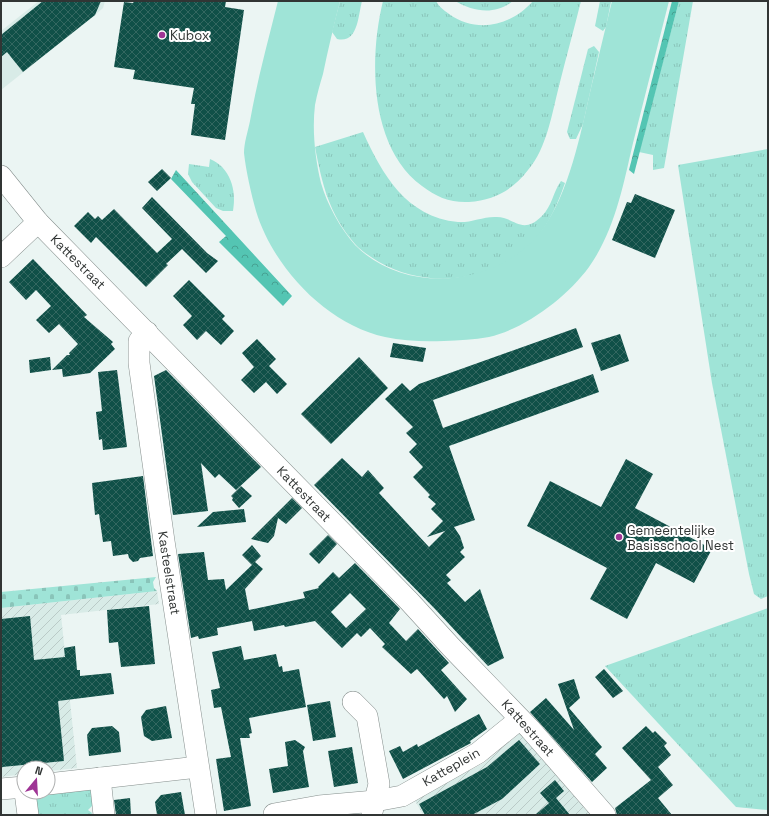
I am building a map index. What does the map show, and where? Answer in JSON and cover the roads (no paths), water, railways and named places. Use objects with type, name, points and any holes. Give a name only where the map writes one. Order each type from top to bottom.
[{"type":"street","name":"Kattestraat","points":[[1,176],[38,222],[409,601],[520,719],[605,815]]},
{"type":"street","points":[[1,257],[38,222]]},
{"type":"street","name":"Kasteelstraat","points":[[146,332],[139,341],[139,362],[164,541],[206,815]]},
{"type":"street","points":[[353,702],[367,716],[379,784],[374,808]]},
{"type":"street","name":"Katteplein","points":[[274,814],[374,808],[402,796],[478,753],[520,719]]},
{"type":"street","points":[[56,783],[198,767]]},
{"type":"street","points":[[100,778],[104,815]]},
{"type":"street","points":[[1,789],[16,788]]},
{"type":"street","points":[[26,800],[28,815]]},
{"type":"place","name":"Kubox","points":[[162,35]]},
{"type":"place","name":"Gemeentelijke Basisschool Nest","points":[[619,537]]}]
